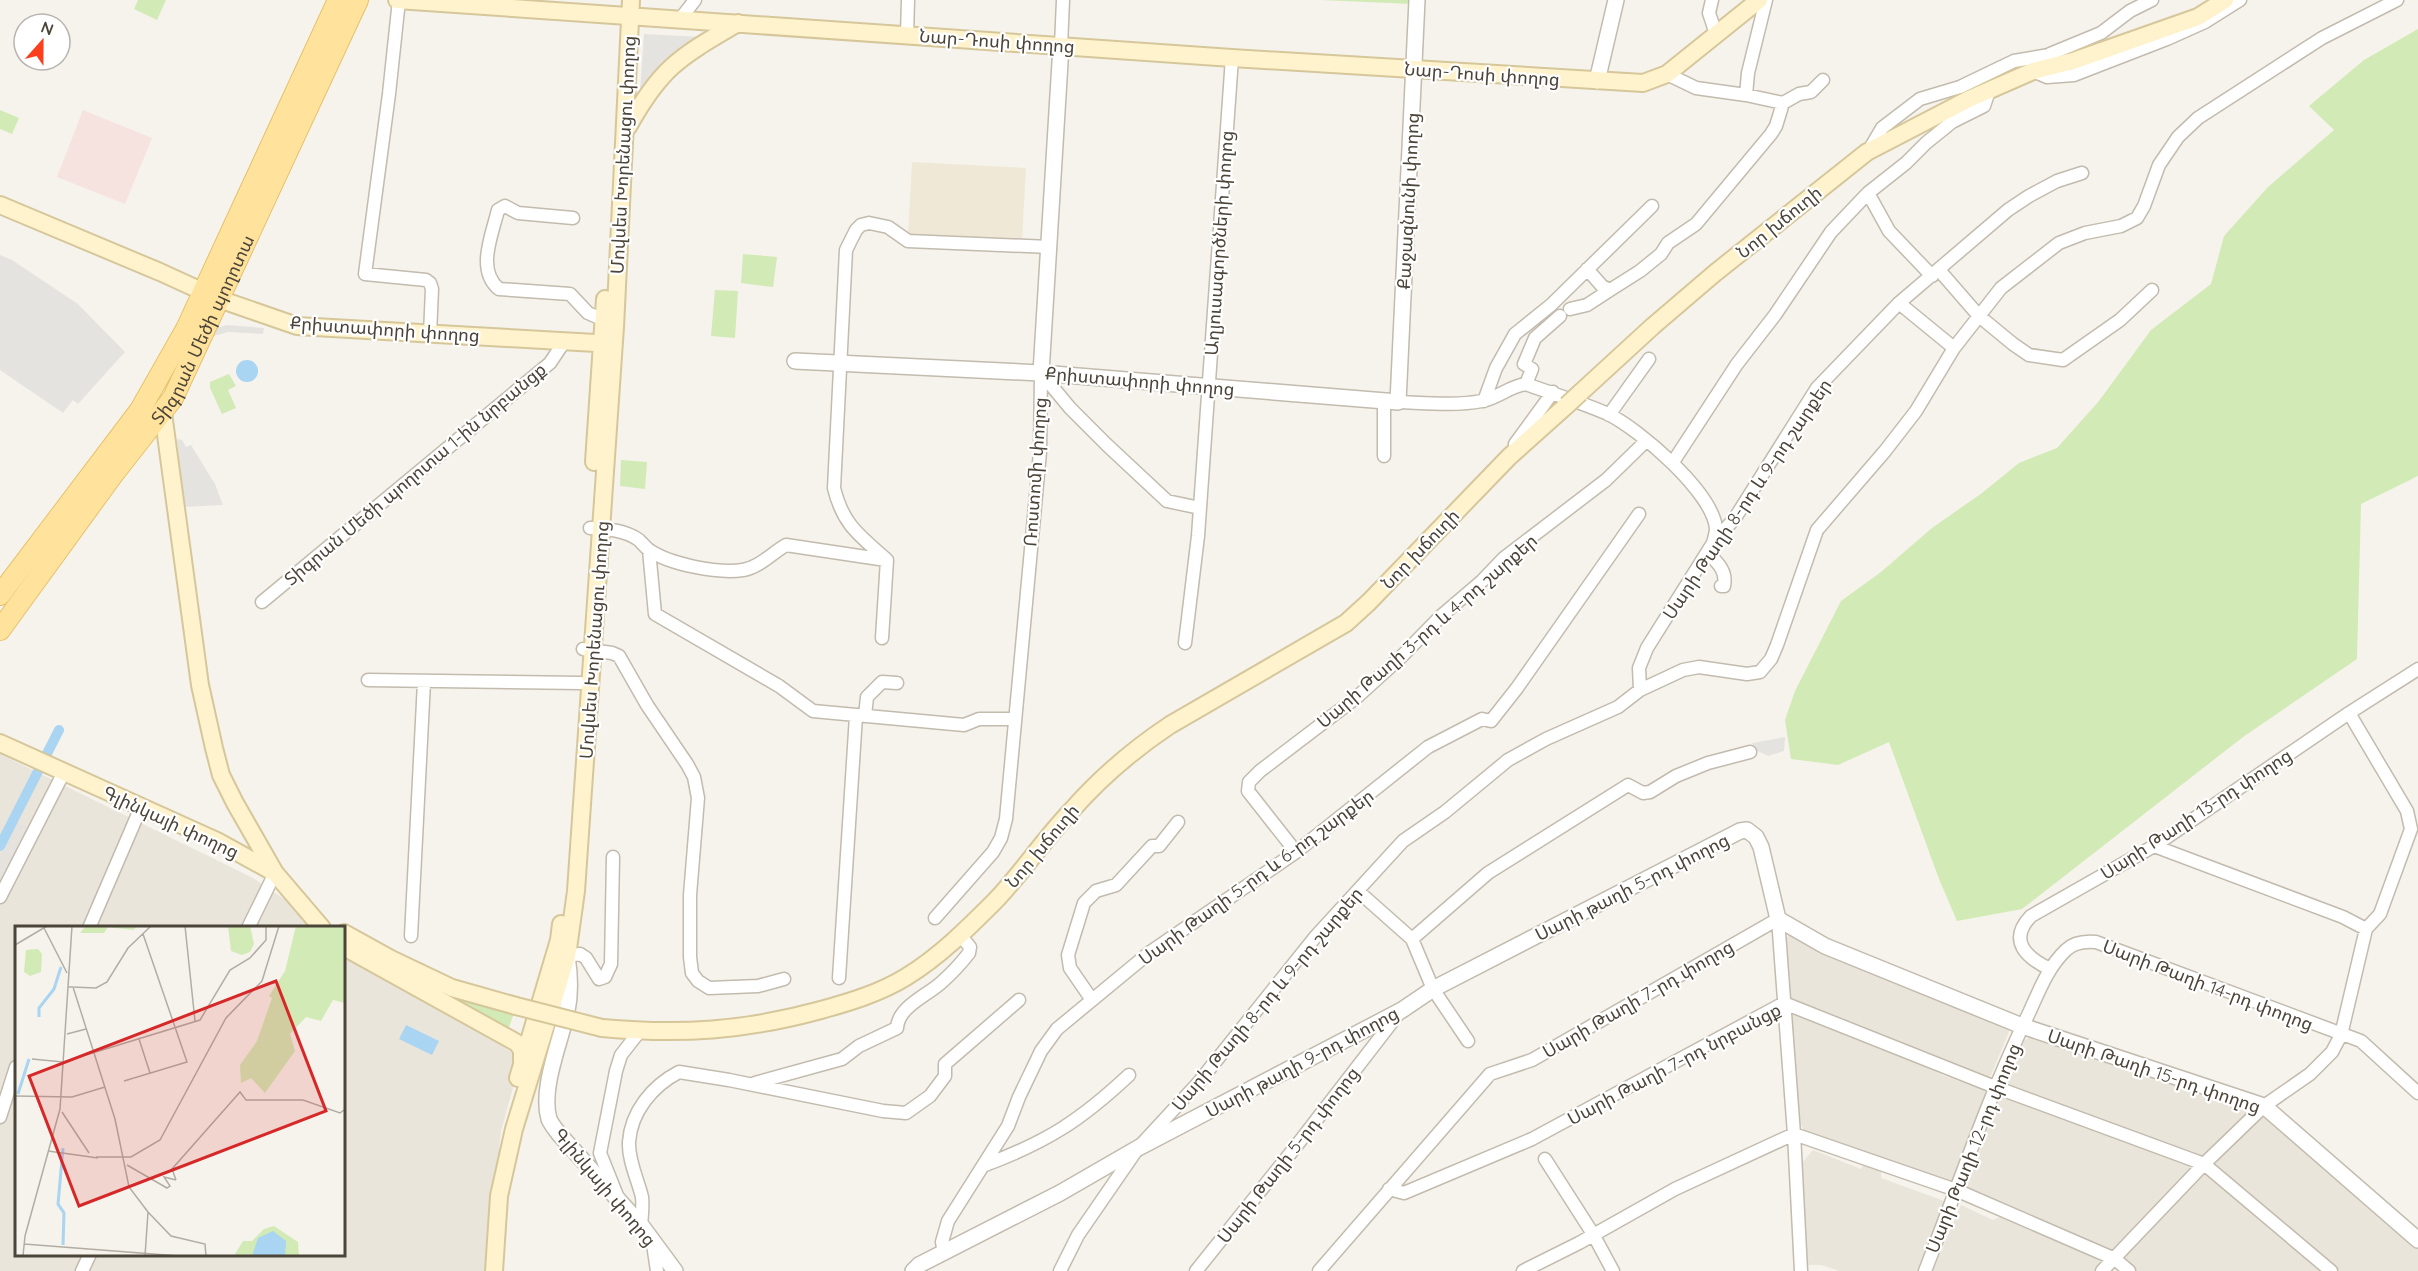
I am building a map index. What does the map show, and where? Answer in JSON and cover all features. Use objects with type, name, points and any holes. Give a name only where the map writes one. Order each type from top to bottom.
[{"type":"main road","name":"Տիգրան Մեծի պողոտա","points":[[0,630],[112,476],[173,398],[211,295],[338,0]]},
{"type":"main road","name":"Տիգրան Մեծի պողոտա","points":[[0,595],[140,410],[211,295],[358,0]]},
{"type":"main road","name":"Նար-Դոսի փողոց","points":[[398,0],[628,8],[681,18],[907,36],[1597,81],[1643,83],[1667,74]]},
{"type":"main road","points":[[1667,74],[1759,0]]},
{"type":"main road","name":"Նոր խճուղի","points":[[345,934],[391,959],[452,988],[602,1028],[639,1032],[709,1031],[771,1023],[872,994],[906,977],[960,935],[996,900],[1070,812],[1106,775],[1148,740],[1346,623],[1509,457],[1653,326],[1715,273],[1867,152],[1988,95],[2073,61],[2198,17],[2225,0]]},
{"type":"main road","name":"Մովսես Խորենացու փողոց","points":[[486,1271],[493,1183],[522,1065],[532,1048],[567,956],[576,891],[595,528],[626,131],[628,8]]},
{"type":"main road","name":"Մովսես Խորենացու փողոց","points":[[608,344],[604,320],[628,8]]},
{"type":"main road","points":[[626,131],[645,97],[666,70],[699,45],[738,23]]},
{"type":"main road","name":"Քրիստափորի փողոց","points":[[0,205],[211,295],[297,326],[608,344]]},
{"type":"main road","points":[[163,413],[200,685],[214,748],[221,775],[275,873]]},
{"type":"main road","name":"Մովսես Խորենացու փողոց","points":[[494,1271],[499,1196],[559,940],[567,889],[581,683],[589,649]]},
{"type":"main road","name":"Գլինկայի փողոց","points":[[0,743],[218,841],[275,873],[308,914],[321,926]]},
{"type":"main road","points":[[308,914],[332,926]]},
{"type":"main road","points":[[345,948],[517,1043],[522,1050],[522,1065]]},
{"type":"street","points":[[398,0],[389,94],[364,274],[426,280],[430,284],[430,334]]},
{"type":"street","points":[[681,18],[694,0]]},
{"type":"street","points":[[907,36],[908,0]]},
{"type":"street","name":"Ռոստոմի փողոց","points":[[935,918],[993,852],[1002,838],[1006,819],[1040,452],[1041,373],[1063,0]]},
{"type":"street","name":"Քաջազնունի փողոց","points":[[1390,402],[1417,0]]},
{"type":"street","points":[[1597,81],[1616,0]]},
{"type":"street","points":[[1712,0],[1709,13],[1716,34]]},
{"type":"street","points":[[1746,95],[1748,73],[1766,0]]},
{"type":"street","points":[[1867,152],[1882,128],[1920,99],[1960,87],[2014,61],[2050,54],[2101,33],[2130,11],[2152,0]]},
{"type":"street","points":[[2050,54],[2040,74],[2074,75],[2205,22],[2240,0]]},
{"type":"street","name":"Սարի Թաղի 8-րդ և 9-րդ շարքեր","points":[[913,1271],[919,1265],[1060,1193],[1138,1148],[1199,1082],[1316,936],[1359,892],[1403,841],[1445,812],[1508,760],[1546,739],[1618,707],[1640,690],[1691,668],[1747,674],[1762,670],[1771,659],[1777,645],[1817,530],[1916,411],[1954,348],[2001,288],[2059,243],[2085,232],[2121,226],[2137,218],[2144,206],[2159,165],[2178,137],[2198,118],[2322,38],[2397,0]]},
{"type":"street","name":"Աղյուսագործների փողոց","points":[[1185,643],[1196,568],[1232,58]]},
{"type":"street","points":[[1667,74],[1696,88],[1783,103],[1799,94],[1811,92],[1823,80]]},
{"type":"street","points":[[1673,462],[1737,364],[1775,315],[1831,232],[1868,193],[1952,122],[1984,106],[1988,95]]},
{"type":"street","points":[[1720,586],[1724,586],[1725,576],[1710,548],[1716,529],[1698,492],[1673,462],[1609,415],[1553,392],[1526,384],[1532,369],[1524,364],[1536,338],[1565,312],[1587,305],[1640,271],[1661,254],[1668,243],[1696,224],[1771,134],[1783,103]]},
{"type":"street","name":"Սարի Թաղի 8-րդ և 9-րդ շարքեր","points":[[1640,690],[1639,668],[1642,657],[1710,548],[1735,518],[1817,388],[1899,303],[2022,200],[2069,176],[2082,173]]},
{"type":"street","points":[[1868,193],[1889,231],[1979,316],[2029,355],[2063,360],[2120,320],[2152,290]]},
{"type":"street","points":[[573,218],[518,213],[505,206],[498,210],[486,264],[487,273],[490,282],[499,289],[570,294],[588,313],[604,320]]},
{"type":"street","points":[[1484,401],[1496,368],[1515,334],[1551,304],[1652,206]]},
{"type":"street","points":[[887,560],[850,527],[839,508],[834,488],[846,250],[856,230],[861,225],[869,223],[888,227],[908,241],[1050,246]]},
{"type":"street","points":[[1587,269],[1602,286],[1610,290]]},
{"type":"street","points":[[1899,303],[1954,348]]},
{"type":"street","name":"Տիգրան Մեծի պողոտա 1-ին նրբանցք","points":[[262,602],[550,363],[564,342]]},
{"type":"street","points":[[1609,415],[1649,359]]},
{"type":"street","name":"Քրիստափորի փողոց","points":[[795,361],[1041,373],[1390,402],[1452,404],[1484,401],[1518,385],[1526,384]]},
{"type":"street","points":[[1041,373],[1070,408],[1167,501],[1200,508]]},
{"type":"street","points":[[1509,457],[1517,441],[1553,392]]},
{"type":"street","points":[[1384,456],[1390,402]]},
{"type":"street","name":"Սարի Թաղի 3-րդ և 4-րդ շարքեր","points":[[1296,852],[1248,791],[1249,782],[1260,771],[1357,697],[1504,558],[1605,480],[1646,441]]},
{"type":"street","name":"Սարի Թաղի 5-րդ և 6-րդ շարքեր","points":[[944,1253],[942,1242],[948,1221],[1008,1126],[1018,1097],[1041,1051],[1057,1029],[1187,925],[1206,915],[1296,852],[1428,747],[1482,718],[1491,721],[1517,688],[1639,513]]},
{"type":"street","points":[[595,528],[631,535],[649,550],[689,567],[744,570],[767,560],[786,545],[887,560]]},
{"type":"street","points":[[649,550],[654,609],[660,619],[779,686],[813,711],[964,725],[979,719],[1014,719]]},
{"type":"street","points":[[882,638],[887,560]]},
{"type":"street","points":[[589,649],[619,656],[647,705],[694,777],[698,798],[690,895],[690,957],[693,974],[698,981],[709,988],[758,986],[784,979]]},
{"type":"street","name":"Սարի Թաղի 13-րդ փողոց","points":[[2050,969],[2030,959],[2023,948],[2022,933],[2029,918],[2154,846],[2349,713],[2418,669]]},
{"type":"street","points":[[368,680],[581,683]]},
{"type":"street","points":[[411,936],[424,682]]},
{"type":"street","points":[[839,978],[860,716],[868,695],[882,682],[897,682]]},
{"type":"street","points":[[2102,1271],[2204,1164],[2264,1106],[2328,1058],[2341,1035],[2366,929],[2380,914],[2411,829],[2407,811],[2349,713]]},
{"type":"street","points":[[1412,939],[1488,873],[1628,785],[1643,793],[1650,792],[1676,776],[1750,752]]},
{"type":"street","points":[[0,897],[60,770]]},
{"type":"street","points":[[89,926],[141,807]]},
{"type":"street","points":[[1092,1000],[1070,968],[1068,955],[1084,903],[1096,891],[1116,885],[1152,846],[1159,846],[1178,822]]},
{"type":"street","name":"Սարի թաղի 5-րդ փողոց","points":[[1433,989],[1740,831],[1747,830],[1756,837],[1761,846],[1778,919]]},
{"type":"street","points":[[2154,846],[2343,917],[2366,929]]},
{"type":"street","points":[[567,956],[580,954],[586,958],[599,979],[609,972],[613,857]]},
{"type":"street","points":[[248,926],[275,873]]},
{"type":"street","points":[[1359,892],[1412,939],[1433,989],[1468,1041]]},
{"type":"street","points":[[1778,919],[1794,1134],[1801,1271]]},
{"type":"street","points":[[1778,919],[1825,946],[2022,1026]]},
{"type":"street","name":"Սարի Թաղի 7-րդ փողոց","points":[[1318,1271],[1490,1074],[1532,1060],[1778,919]]},
{"type":"street","points":[[751,1084],[842,1059],[897,1028],[898,1019],[904,1012],[943,982],[969,952],[970,947],[960,935]]},
{"type":"street","name":"Սարի Թաղի 14-րդ փողոց","points":[[2022,1026],[2050,969],[2071,946],[2096,942],[2361,1041],[2418,1093]]},
{"type":"street","name":"Գլինկայի փողոց","points":[[567,956],[571,979],[568,1010],[552,1062],[548,1096],[549,1120],[641,1225],[675,1271]]},
{"type":"street","name":"Սարի թաղի 9-րդ փողոց","points":[[1138,1148],[1402,1010],[1433,989]]},
{"type":"street","points":[[641,1225],[642,1198],[629,1143],[636,1116],[650,1092],[679,1072],[883,1111],[906,1113],[930,1096],[945,1076],[945,1064],[1019,1000]]},
{"type":"street","name":"Սարի Թաղի 7-րդ նրբանցք","points":[[1389,1189],[1404,1193],[1532,1139],[1784,1003],[1995,1087],[2204,1164],[2331,1271]]},
{"type":"street","name":"Սարի Թաղի 5-րդ փողոց","points":[[1196,1271],[1402,1010]]},
{"type":"street","name":"Սարի Թաղի 12-րդ փողոց","points":[[1925,1271],[1995,1087],[2022,1026]]},
{"type":"street","name":"Սարի Թաղի 15-րդ փողոց","points":[[2022,1026],[2264,1106],[2418,1240]]},
{"type":"street","points":[[618,1199],[600,1153],[621,1055],[639,1032]]},
{"type":"street","points":[[532,1048],[552,1062]]},
{"type":"street","points":[[0,1117],[15,1070]]},
{"type":"street","points":[[985,1164],[1026,1149],[1073,1123],[1098,1104],[1129,1075]]},
{"type":"street","points":[[1523,1271],[1579,1244],[1675,1189],[1794,1134],[1956,1190],[2115,1259],[2129,1271]]},
{"type":"street","points":[[1060,1271],[1078,1235],[1138,1148]]},
{"type":"street","points":[[1545,1159],[1593,1234],[1613,1271]]},
{"type":"street","points":[[653,1244],[657,1271]]},
{"type":"street","points":[[82,1271],[89,1256]]},
{"type":"shaded area","points":[[644,34],[702,37],[662,65],[640,91]]},
{"type":"shaded area","points":[[83,110],[152,138],[125,204],[57,177]]},
{"type":"shaded area","points":[[912,162],[1026,168],[1022,241],[908,235]]},
{"type":"shaded area","points":[[0,255],[12,260],[78,304],[125,352],[78,404],[73,400],[63,413],[0,370]]},
{"type":"shaded area","points":[[227,325],[264,328],[263,334],[228,332],[210,337],[208,331]]},
{"type":"shaded area","points":[[177,439],[182,440],[186,447],[191,445],[215,484],[223,505],[184,507]]},
{"type":"shaded area","points":[[1785,737],[1784,751],[1768,756],[1756,750],[1752,743]]},
{"type":"shaded area","points":[[0,754],[253,878],[325,926],[15,926],[15,1256],[345,1256],[345,940],[521,1059],[501,1131],[488,1256],[491,1271],[0,1271]]},
{"type":"shaded area","points":[[17,822],[30,827],[0,888],[0,856]]},
{"type":"shaded area","points":[[1789,935],[2011,1027],[1988,1082],[1789,1003],[1786,939]]},
{"type":"shaded area","points":[[1792,1011],[1920,1061],[1942,1075],[1990,1092],[1954,1185],[1805,1133],[1799,1120]]},
{"type":"shaded area","points":[[2032,1036],[2250,1107],[2253,1112],[2203,1162],[2005,1088],[2021,1042]]},
{"type":"shaded area","points":[[2000,1095],[2190,1165],[2191,1171],[2114,1256],[1965,1191]]},
{"type":"shaded area","points":[[2263,1113],[2418,1249],[2418,1271],[2336,1271],[2211,1165]]},
{"type":"shaded area","points":[[1813,1150],[1861,1169],[1863,1165],[1881,1170],[1881,1178],[1947,1202],[1919,1271],[1839,1271],[1821,1265],[1806,1265],[1801,1164]]},
{"type":"shaded area","points":[[2208,1171],[2326,1271],[2133,1271],[2123,1258],[2124,1255]]},
{"type":"shaded area","points":[[1961,1205],[1993,1220],[2000,1217],[2091,1254],[2105,1264],[2098,1271],[1933,1271]]},
{"type":"green space","points":[[138,0],[166,0],[157,20],[134,9]]},
{"type":"green space","points":[[1321,0],[1412,0],[1412,4]]},
{"type":"green space","points":[[2418,29],[2418,476],[2361,504],[2357,659],[2243,737],[2022,909],[1957,921],[1939,879],[1889,742],[1838,765],[1791,759],[1785,720],[1795,691],[1841,601],[1881,572],[1932,528],[1982,493],[2019,463],[2057,448],[2099,401],[2151,330],[2211,284],[2224,236],[2268,187],[2334,130],[2309,106],[2364,60]]},
{"type":"green space","points":[[0,110],[19,118],[12,134],[0,129]]},
{"type":"green space","points":[[743,254],[777,257],[773,287],[741,283]]},
{"type":"green space","points":[[715,290],[738,291],[735,338],[711,336]]},
{"type":"green space","points":[[229,374],[236,386],[228,390],[236,408],[222,414],[210,388],[210,382]]},
{"type":"green space","points":[[621,460],[647,462],[645,489],[620,486]]},
{"type":"green space","points":[[447,992],[514,1013],[508,1030],[443,997]]},
{"type":"water","points":[[243,360],[251,360],[258,367],[258,375],[251,382],[243,382],[236,375],[236,367]]},
{"type":"water","points":[[406,1025],[439,1041],[432,1055],[399,1039]]},
{"type":"waterway","points":[[0,846],[59,730]]}]
